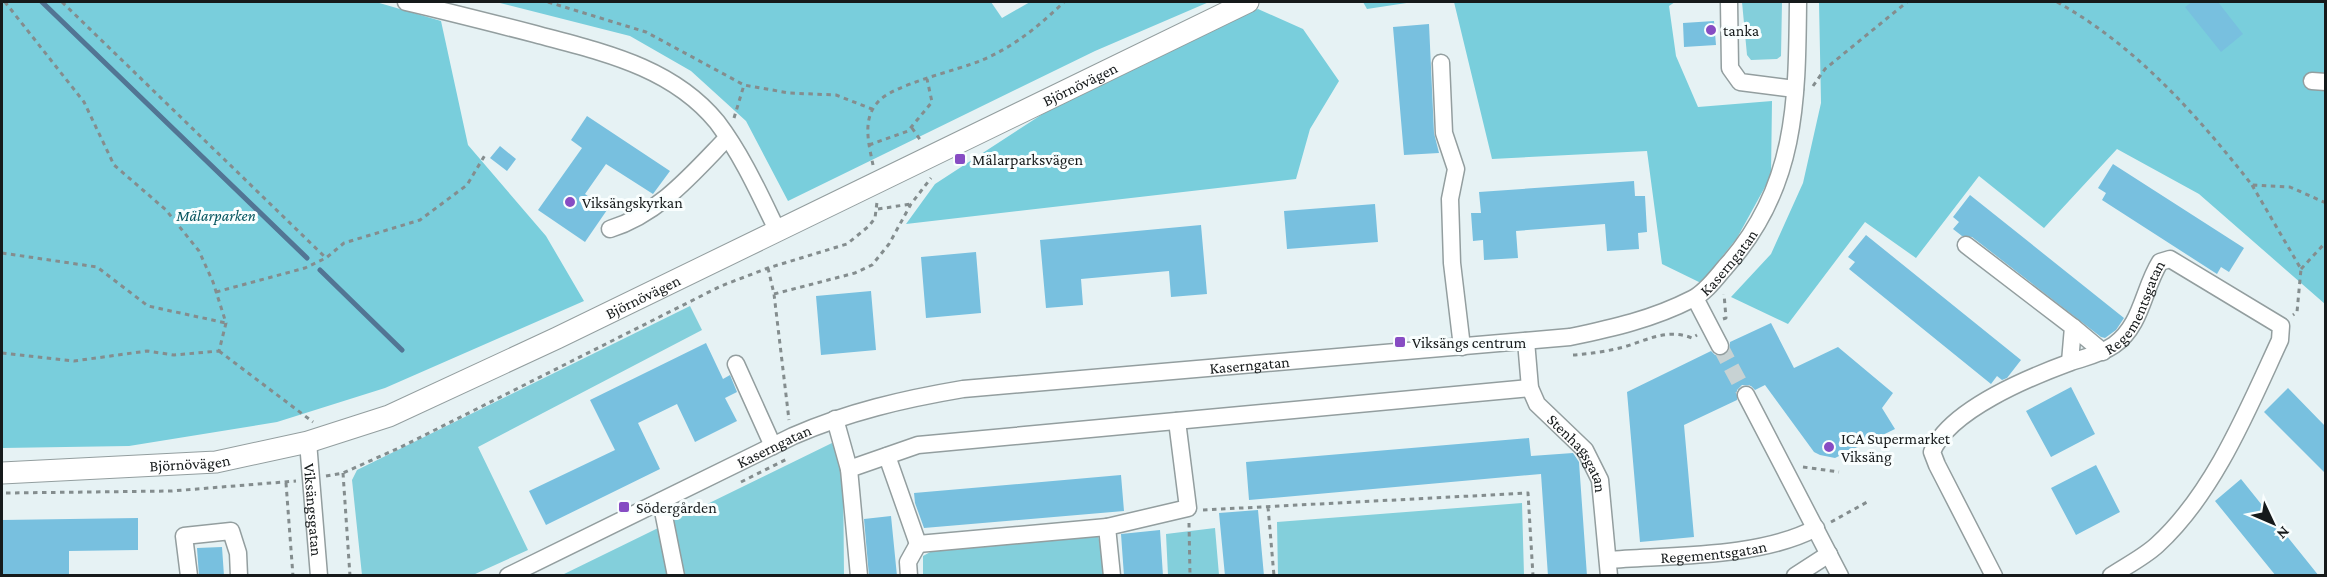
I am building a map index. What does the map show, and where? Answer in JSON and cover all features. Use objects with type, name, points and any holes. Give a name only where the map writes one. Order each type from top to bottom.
[{"type":"main road","name":"Björnövägen","points":[[2,472],[216,462],[312,433],[389,416],[557,338],[1248,2]]},
{"type":"street","points":[[406,2],[612,54],[636,63],[686,93],[716,122],[728,138],[744,163],[777,230]]},
{"type":"street","points":[[1729,2],[1730,68],[1740,82],[1803,90]]},
{"type":"street","name":"Kaserngatan","points":[[508,576],[793,436],[835,419],[907,398],[963,389],[1570,337],[1634,324],[1695,298],[1741,250],[1762,220],[1784,163],[1803,90],[1798,2]]},
{"type":"street","points":[[1441,63],[1444,133],[1456,169],[1450,199],[1451,242],[1462,347]]},
{"type":"street","points":[[610,229],[628,224],[668,198],[728,138]]},
{"type":"street","points":[[1966,245],[2103,352]]},
{"type":"street","name":"Regementsgatan","points":[[1994,576],[1932,452],[1938,439],[1948,429],[1989,399],[2070,362],[2103,352],[2116,344],[2133,322],[2148,292],[2152,275],[2160,262],[2170,259],[2281,326]]},
{"type":"street","points":[[1695,298],[1720,346]]},
{"type":"street","points":[[2111,576],[2156,547],[2199,493],[2240,428],[2280,340],[2281,326]]},
{"type":"street","points":[[2070,362],[2073,327]]},
{"type":"street","name":"Stenhagsgatan","points":[[1526,341],[1530,388],[1537,404],[1573,437],[1594,463],[1600,480],[1609,568]]},
{"type":"street","points":[[736,364],[773,446]]},
{"type":"street","points":[[849,469],[918,445],[1530,388]]},
{"type":"street","points":[[1746,395],[1840,576]]},
{"type":"street","points":[[835,419],[849,469],[859,576]]},
{"type":"street","points":[[918,544],[1107,527],[1188,508],[1177,421]]},
{"type":"street","name":"Viksängsgatan","points":[[312,433],[319,576]]},
{"type":"street","points":[[888,456],[918,544],[908,562],[909,576]]},
{"type":"street","points":[[661,501],[676,576]]},
{"type":"street","points":[[1107,527],[1112,576]]},
{"type":"street","name":"Regementsgatan","points":[[1609,568],[1768,547],[1797,538],[1816,528]]},
{"type":"street","points":[[189,576],[184,536],[231,531],[238,553],[239,576]]},
{"type":"street","points":[[1795,576],[1829,554]]},
{"type":"path","points":[[5,2],[84,102],[114,165],[166,210],[199,251],[226,323],[219,351]]},
{"type":"path","points":[[62,2],[326,258]]},
{"type":"path","points":[[548,2],[646,32],[744,85],[789,93],[836,95],[872,109]]},
{"type":"path","points":[[874,170],[867,129],[872,109],[882,97],[996,54],[1028,33],[1064,2]]},
{"type":"path","points":[[1803,90],[1825,69],[1907,2]]},
{"type":"path","points":[[2057,2],[2126,48],[2159,78],[2211,133],[2252,185],[2301,269],[2297,312],[2281,326]]},
{"type":"path","points":[[869,145],[911,128],[932,102],[927,80]]},
{"type":"path","points":[[728,138],[744,85]]},
{"type":"path","points":[[911,128],[921,141]]},
{"type":"path","points":[[216,292],[272,279],[305,268],[326,258],[344,243],[420,220],[467,186],[485,154]]},
{"type":"path","points":[[774,294],[855,273],[872,265],[890,244],[911,204],[938,170]]},
{"type":"path","points":[[2252,185],[2290,188],[2325,203]]},
{"type":"path","points":[[838,247],[864,232],[878,209],[878,197]]},
{"type":"path","points":[[878,209],[911,204]]},
{"type":"path","points":[[2301,269],[2325,242]]},
{"type":"path","points":[[2,253],[97,267],[148,306],[226,323]]},
{"type":"path","points":[[768,268],[774,294],[789,422],[793,436]]},
{"type":"path","points":[[2,353],[74,361],[147,351],[174,355],[219,351],[312,433]]},
{"type":"path","points":[[1801,467],[1839,472]]},
{"type":"path","points":[[343,473],[350,576]]},
{"type":"path","points":[[286,483],[293,576]]},
{"type":"path","points":[[1190,576],[1188,508],[1212,511],[1528,493],[1533,576]]},
{"type":"path","points":[[1816,528],[1869,501]]},
{"type":"path","points":[[1268,507],[1274,576]]},
{"type":"shaded area","points":[[1742,2],[1782,2],[1781,56],[1777,59],[1751,60],[1747,55]]},
{"type":"shaded area","points":[[690,306],[702,330],[478,447],[528,550],[473,575],[362,575],[352,480],[357,470]]},
{"type":"shaded area","points":[[832,443],[843,467],[844,575],[560,576]]},
{"type":"shaded area","points":[[1522,503],[1524,575],[1278,575],[1277,522]]},
{"type":"shaded area","points":[[1215,528],[1219,575],[1168,575],[1166,534]]},
{"type":"shaded area","points":[[1098,535],[1106,575],[923,575],[923,556],[934,550]]},
{"type":"green space","name":"Mälarparken","points":[[2,2],[376,2],[441,21],[468,145],[546,236],[584,301],[385,388],[277,422],[129,446],[2,448]]},
{"type":"green space","points":[[496,2],[991,2],[1002,18],[1030,2],[1209,2],[1095,51],[788,201],[746,121],[691,71],[630,36]]},
{"type":"green space","points":[[1363,2],[1413,2],[1367,9]]},
{"type":"green space","points":[[1454,2],[1675,2],[1669,6],[1676,56],[1698,107],[1772,101],[1771,176],[1737,238],[1701,283],[1662,264],[1647,151],[1492,159]]},
{"type":"green space","points":[[1819,2],[2325,2],[2325,304],[2199,194],[2117,149],[2044,228],[1979,176],[1916,258],[1865,222],[1788,324],[1731,297],[1771,254],[1803,183],[1821,103]]},
{"type":"green space","points":[[1258,9],[1303,29],[1339,81],[1310,129],[1296,179],[906,224],[935,184],[1055,106]]},
{"type":"building","points":[[2192,2],[2218,2],[2243,34],[2221,52],[2185,7]]},
{"type":"building","points":[[1714,21],[1716,45],[1684,47],[1683,23]]},
{"type":"building","points":[[1429,24],[1434,133],[1439,153],[1404,155],[1393,27]]},
{"type":"building","points":[[587,116],[670,171],[653,194],[606,164],[585,194],[607,210],[585,242],[538,210],[582,148],[571,140]]},
{"type":"building","points":[[500,146],[516,159],[507,171],[490,158]]},
{"type":"building","points":[[2113,164],[2244,248],[2229,272],[2221,267],[2217,274],[2102,200],[2106,193],[2098,188]]},
{"type":"building","points":[[1634,181],[1635,196],[1645,196],[1647,232],[1638,233],[1639,249],[1607,251],[1605,224],[1516,231],[1518,258],[1484,260],[1483,240],[1473,241],[1471,213],[1481,213],[1479,192]]},
{"type":"building","points":[[1970,195],[2124,318],[2116,330],[2105,338],[2101,337],[1972,237],[1962,236],[1953,229],[1959,222],[1953,217]]},
{"type":"building","points":[[1375,204],[1378,242],[1287,249],[1284,211]]},
{"type":"building","points":[[1201,225],[1207,294],[1171,297],[1169,271],[1081,279],[1083,305],[1046,308],[1040,240]]},
{"type":"building","points":[[1866,235],[2021,360],[2007,378],[2002,380],[1997,376],[1991,384],[1849,269],[1855,262],[1848,257]]},
{"type":"building","points":[[976,252],[981,313],[926,318],[921,257]]},
{"type":"building","points":[[871,291],[876,350],[821,355],[816,296]]},
{"type":"building","points":[[1771,323],[1794,368],[1838,347],[1893,393],[1882,408],[1895,429],[1835,458],[1820,455],[1814,452],[1765,385],[1755,390],[1751,386],[1742,385],[1737,390],[1737,400],[1684,425],[1694,537],[1640,542],[1627,392],[1711,351],[1715,355],[1724,356],[1729,351],[1730,342]]},
{"type":"building","points":[[706,343],[723,379],[730,375],[737,392],[725,398],[737,421],[695,442],[677,404],[638,423],[660,469],[546,525],[529,491],[615,450],[590,400]]},
{"type":"building","points":[[2071,387],[2095,434],[2051,457],[2026,411]]},
{"type":"building","points":[[2288,388],[2325,426],[2325,473],[2264,412]]},
{"type":"building","points":[[1529,438],[1531,456],[1573,453],[1579,462],[1587,576],[1548,576],[1541,474],[1249,500],[1246,462]]},
{"type":"building","points":[[2096,465],[2120,512],[2076,535],[2051,488]]},
{"type":"building","points":[[1121,475],[1124,511],[924,528],[915,503],[914,493]]},
{"type":"building","points":[[2241,479],[2319,576],[2276,576],[2215,501]]},
{"type":"building","points":[[1258,510],[1264,576],[1225,576],[1219,513]]},
{"type":"building","points":[[891,516],[897,576],[869,576],[864,519]]},
{"type":"building","points":[[138,518],[138,550],[69,551],[69,576],[2,576],[2,520]]},
{"type":"building","points":[[1160,530],[1163,576],[1124,576],[1121,534]]},
{"type":"building","points":[[222,547],[224,576],[199,576],[197,548]]},
{"type":"waterway","points":[[42,2],[307,258]]},
{"type":"waterway","points":[[320,270],[402,350]]},
{"type":"tunnel","points":[[1720,346],[1746,395]]},
{"type":"place","name":"tanka","points":[[1711,30]]},
{"type":"place","name":"Mälarparksvägen","points":[[960,159]]},
{"type":"place","name":"Viksängskyrkan","points":[[570,202]]},
{"type":"place","name":"Viksängs centrum","points":[[1400,342]]},
{"type":"place","name":"ICA Supermarket Viksäng","points":[[1829,447]]},
{"type":"place","name":"Södergården","points":[[624,507]]}]
